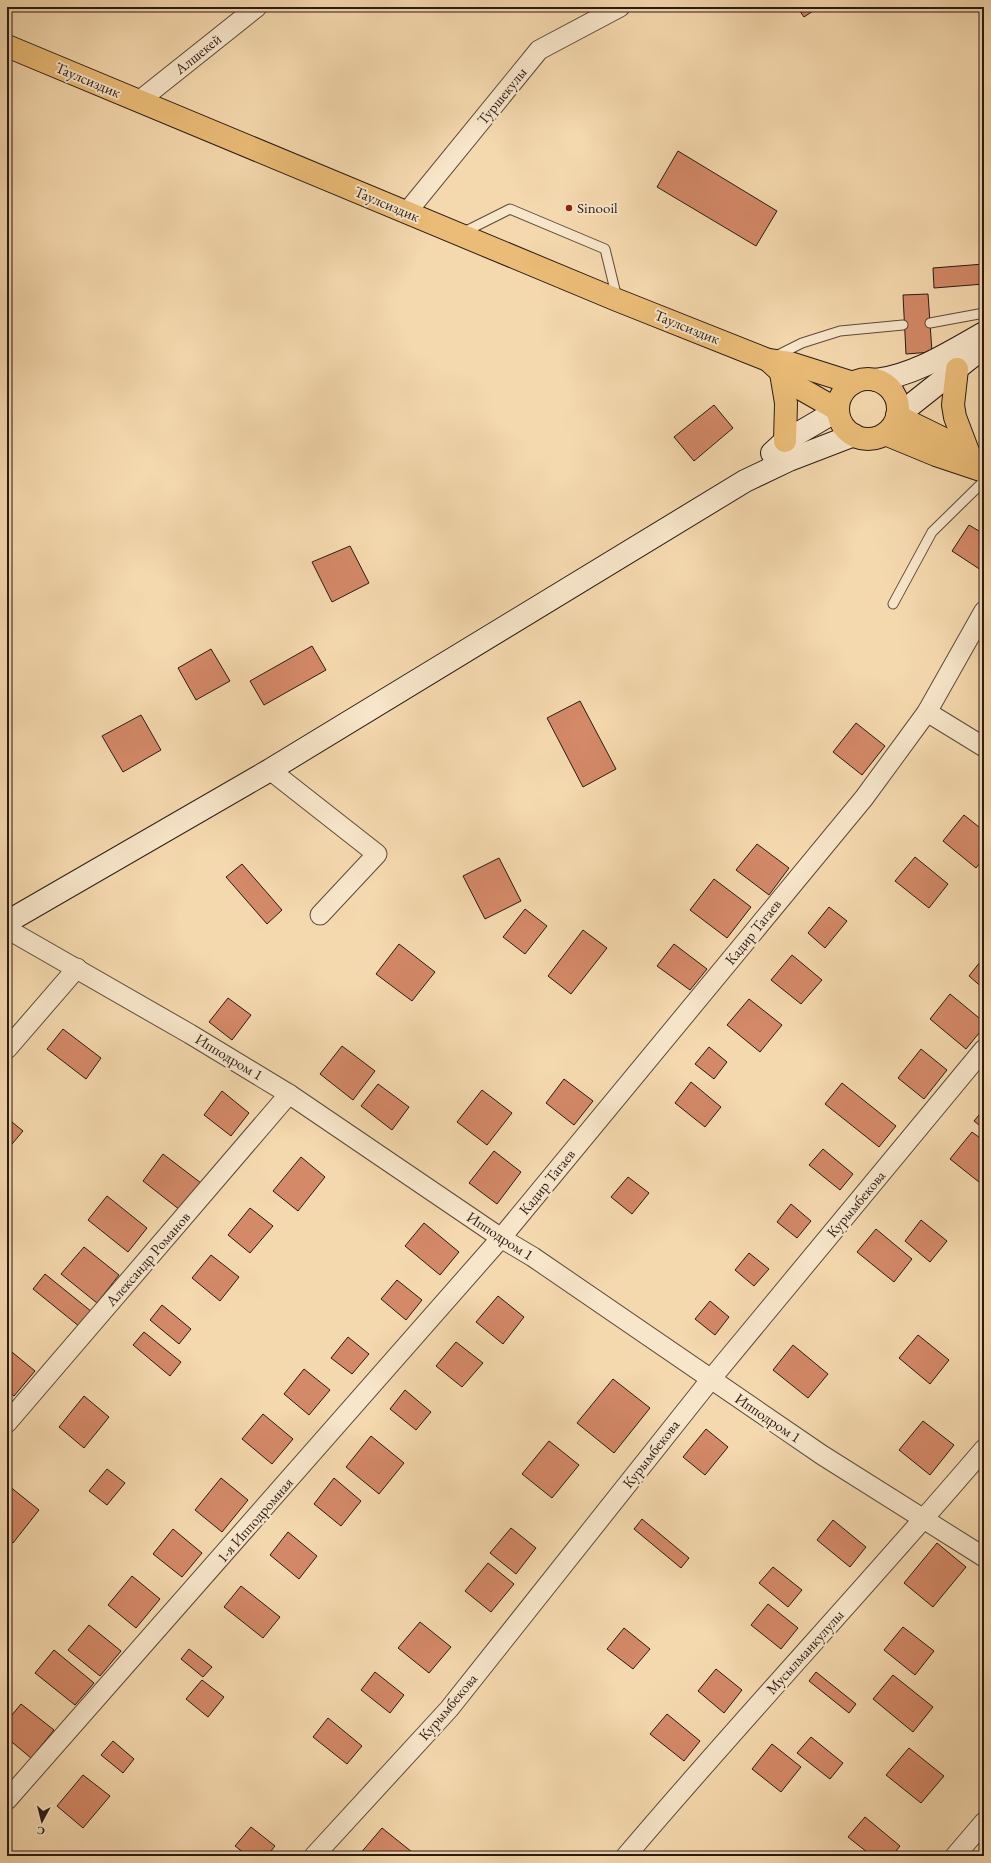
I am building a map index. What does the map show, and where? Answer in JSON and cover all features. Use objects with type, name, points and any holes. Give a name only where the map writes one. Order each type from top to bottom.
[{"type":"main road","name":"Таулсиздик","points":[[7,46],[774,366],[796,386],[838,410]]},
{"type":"main road","points":[[984,333],[924,366],[892,378],[860,380],[853,383],[842,395],[838,410],[843,425],[854,435],[870,439],[885,434],[897,416],[984,347]]},
{"type":"main road","name":"Таулсиздик","points":[[774,366],[790,363],[853,383]]},
{"type":"main road","points":[[774,366],[786,403],[785,441]]},
{"type":"main road","points":[[957,369],[953,405],[955,417],[976,460]]},
{"type":"main road","points":[[876,380],[883,383],[894,394],[897,401],[897,416]]},
{"type":"main road","points":[[744,481],[785,441],[838,410]]},
{"type":"main road","points":[[897,416],[946,440],[976,460]]},
{"type":"main road","points":[[885,434],[936,455],[984,471]]},
{"type":"main road","points":[[7,922],[270,770],[744,481],[789,460],[854,435]]},
{"type":"street","name":"Алшекей","points":[[139,101],[257,7]]},
{"type":"street","name":"Туршекулы","points":[[407,212],[539,50],[620,7]]},
{"type":"street","name":"Кадир Тагаев","points":[[501,1238],[864,798],[927,712],[984,610]]},
{"type":"street","points":[[927,712],[984,747]]},
{"type":"street","points":[[270,770],[377,854],[320,915]]},
{"type":"street","name":"Ипподром 1","points":[[7,929],[77,968],[289,1094],[501,1238],[533,1257],[822,1455],[984,1557]]},
{"type":"street","points":[[7,1049],[77,968]]},
{"type":"street","name":"Курымбекова","points":[[314,1856],[449,1709],[711,1379],[984,1049]]},
{"type":"street","name":"Александр Романов","points":[[7,1424],[289,1094]]},
{"type":"street","name":"1-я Ипподромная","points":[[7,1800],[501,1238]]},
{"type":"street","name":"Мусылманкулулы","points":[[626,1856],[705,1764],[924,1519],[984,1449]]},
{"type":"street","points":[[955,1856],[984,1822]]},
{"type":"lane","points":[[460,234],[510,209],[605,249],[617,300]]},
{"type":"lane","points":[[930,322],[984,313]]},
{"type":"lane","points":[[774,366],[802,342],[840,331],[903,324]]},
{"type":"lane","points":[[893,604],[932,532],[984,481]]},
{"type":"building","points":[[797,7],[819,7],[804,17]]},
{"type":"building","points":[[678,151],[777,211],[756,246],[657,187]]},
{"type":"building","points":[[984,264],[984,284],[934,288],[933,268]]},
{"type":"building","points":[[928,294],[932,352],[906,354],[903,295]]},
{"type":"building","points":[[714,405],[733,428],[694,461],[674,437]]},
{"type":"building","points":[[969,525],[984,534],[984,572],[952,551]]},
{"type":"building","points":[[350,546],[369,583],[332,602],[312,562]]},
{"type":"building","points":[[312,646],[326,670],[264,705],[250,681]]},
{"type":"building","points":[[211,649],[230,681],[196,700],[178,668]]},
{"type":"building","points":[[580,701],[616,769],[583,787],[547,718]]},
{"type":"building","points":[[141,715],[161,750],[123,772],[102,736]]},
{"type":"building","points":[[856,723],[885,746],[862,775],[833,752]]},
{"type":"building","points":[[964,815],[984,831],[984,858],[976,868],[943,841]]},
{"type":"building","points":[[757,844],[789,868],[769,895],[736,870]]},
{"type":"building","points":[[915,857],[948,884],[929,908],[895,881]]},
{"type":"building","points":[[499,858],[521,901],[485,919],[463,876]]},
{"type":"building","points":[[242,864],[282,910],[267,924],[226,877]]},
{"type":"building","points":[[714,879],[751,907],[727,938],[690,910]]},
{"type":"building","points":[[829,907],[847,921],[825,948],[808,933]]},
{"type":"building","points":[[525,909],[547,926],[525,954],[503,937]]},
{"type":"building","points":[[583,930],[607,948],[571,994],[548,976]]},
{"type":"building","points":[[399,944],[435,972],[412,1001],[376,974]]},
{"type":"building","points":[[674,944],[707,969],[690,990],[657,966]]},
{"type":"building","points":[[792,955],[822,980],[801,1004],[771,980]]},
{"type":"building","points":[[984,957],[984,989],[969,976]]},
{"type":"building","points":[[950,994],[984,1022],[984,1027],[966,1049],[930,1019]]},
{"type":"building","points":[[228,998],[251,1015],[232,1040],[209,1022]]},
{"type":"building","points":[[749,999],[782,1025],[760,1052],[727,1025]]},
{"type":"building","points":[[63,1029],[101,1058],[86,1079],[47,1049]]},
{"type":"building","points":[[342,1046],[375,1071],[353,1100],[320,1074]]},
{"type":"building","points":[[709,1047],[727,1062],[714,1079],[695,1064]]},
{"type":"building","points":[[921,1049],[947,1070],[924,1099],[898,1078]]},
{"type":"building","points":[[564,1079],[593,1101],[574,1125],[546,1103]]},
{"type":"building","points":[[691,1082],[721,1107],[705,1127],[675,1103]]},
{"type":"building","points":[[842,1083],[896,1126],[879,1147],[825,1104]]},
{"type":"building","points":[[378,1084],[409,1107],[392,1130],[361,1106]]},
{"type":"building","points":[[482,1090],[512,1113],[487,1145],[457,1122]]},
{"type":"building","points":[[222,1091],[249,1113],[231,1136],[204,1115]]},
{"type":"building","points":[[984,1109],[984,1129],[974,1121]]},
{"type":"building","points":[[7,1118],[23,1131],[7,1150]]},
{"type":"building","points":[[972,1132],[984,1141],[984,1176],[979,1182],[950,1159]]},
{"type":"building","points":[[823,1149],[853,1174],[840,1190],[809,1165]]},
{"type":"building","points":[[494,1151],[521,1172],[497,1204],[469,1183]]},
{"type":"building","points":[[163,1154],[201,1183],[180,1210],[143,1181]]},
{"type":"building","points":[[301,1157],[325,1177],[298,1211],[273,1191]]},
{"type":"building","points":[[628,1177],[649,1193],[632,1214],[611,1197]]},
{"type":"building","points":[[107,1196],[147,1228],[128,1252],[88,1220]]},
{"type":"building","points":[[791,1204],[811,1221],[797,1238],[777,1222]]},
{"type":"building","points":[[250,1208],[273,1226],[250,1253],[228,1235]]},
{"type":"building","points":[[921,1220],[947,1241],[930,1262],[905,1241]]},
{"type":"building","points":[[424,1223],[459,1252],[440,1275],[405,1246]]},
{"type":"building","points":[[876,1229],[912,1259],[894,1282],[857,1252]]},
{"type":"building","points":[[84,1247],[119,1275],[97,1303],[61,1274]]},
{"type":"building","points":[[749,1253],[769,1269],[754,1286],[735,1270]]},
{"type":"building","points":[[211,1255],[239,1277],[220,1301],[192,1278]]},
{"type":"building","points":[[45,1274],[92,1312],[80,1327],[33,1289]]},
{"type":"building","points":[[397,1280],[422,1300],[406,1320],[381,1299]]},
{"type":"building","points":[[498,1296],[524,1317],[503,1344],[476,1322]]},
{"type":"building","points":[[710,1301],[729,1317],[715,1335],[695,1319]]},
{"type":"building","points":[[162,1305],[191,1329],[179,1344],[150,1320]]},
{"type":"building","points":[[144,1332],[181,1362],[170,1376],[133,1345]]},
{"type":"building","points":[[918,1335],[949,1360],[930,1384],[899,1358]]},
{"type":"building","points":[[348,1337],[369,1354],[352,1374],[331,1358]]},
{"type":"building","points":[[456,1342],[483,1363],[462,1387],[436,1366]]},
{"type":"building","points":[[793,1345],[828,1374],[808,1398],[773,1370]]},
{"type":"building","points":[[7,1348],[35,1371],[14,1396],[7,1391]]},
{"type":"building","points":[[304,1369],[330,1390],[309,1415],[284,1394]]},
{"type":"building","points":[[613,1379],[650,1408],[614,1453],[577,1423]]},
{"type":"building","points":[[405,1390],[431,1412],[416,1430],[390,1409]]},
{"type":"building","points":[[84,1396],[109,1417],[84,1448],[59,1427]]},
{"type":"building","points":[[263,1414],[293,1439],[272,1464],[242,1439]]},
{"type":"building","points":[[923,1421],[954,1445],[930,1475],[899,1450]]},
{"type":"building","points":[[706,1429],[728,1447],[705,1475],[683,1457]]},
{"type":"building","points":[[371,1436],[404,1463],[379,1494],[346,1467]]},
{"type":"building","points":[[549,1441],[579,1465],[552,1498],[522,1474]]},
{"type":"building","points":[[107,1469],[125,1483],[107,1505],[89,1491]]},
{"type":"building","points":[[221,1478],[248,1500],[222,1532],[195,1510]]},
{"type":"building","points":[[334,1478],[361,1501],[341,1526],[314,1504]]},
{"type":"building","points":[[9,1486],[39,1510],[13,1543],[7,1538],[7,1489]]},
{"type":"building","points":[[642,1519],[689,1558],[681,1568],[634,1529]]},
{"type":"building","points":[[833,1520],[866,1547],[850,1567],[817,1540]]},
{"type":"building","points":[[511,1528],[536,1548],[516,1574],[490,1553]]},
{"type":"building","points":[[173,1529],[202,1553],[182,1577],[153,1554]]},
{"type":"building","points":[[288,1532],[317,1556],[299,1579],[270,1555]]},
{"type":"building","points":[[937,1543],[966,1567],[933,1607],[904,1583]]},
{"type":"building","points":[[488,1563],[514,1584],[491,1612],[465,1591]]},
{"type":"building","points":[[773,1567],[802,1590],[788,1607],[759,1583]]},
{"type":"building","points":[[132,1576],[160,1599],[136,1628],[108,1605]]},
{"type":"building","points":[[241,1586],[280,1617],[263,1638],[224,1607]]},
{"type":"building","points":[[768,1604],[798,1628],[781,1649],[751,1625]]},
{"type":"building","points":[[420,1622],[451,1647],[429,1673],[398,1648]]},
{"type":"building","points":[[89,1625],[121,1651],[100,1676],[68,1650]]},
{"type":"building","points":[[903,1627],[934,1651],[915,1675],[884,1650]]},
{"type":"building","points":[[624,1628],[650,1649],[633,1669],[607,1649]]},
{"type":"building","points":[[189,1649],[212,1667],[203,1677],[181,1659]]},
{"type":"building","points":[[54,1650],[94,1683],[75,1705],[35,1673]]},
{"type":"building","points":[[716,1669],[742,1690],[724,1713],[698,1691]]},
{"type":"building","points":[[375,1672],[404,1695],[390,1713],[361,1690]]},
{"type":"building","points":[[816,1672],[856,1704],[849,1713],[809,1681]]},
{"type":"building","points":[[893,1675],[933,1707],[913,1732],[873,1699]]},
{"type":"building","points":[[202,1680],[224,1697],[208,1717],[186,1699]]},
{"type":"building","points":[[21,1704],[54,1730],[31,1758],[7,1738],[7,1721]]},
{"type":"building","points":[[667,1714],[700,1741],[684,1761],[650,1734]]},
{"type":"building","points":[[328,1718],[362,1746],[347,1764],[313,1737]]},
{"type":"building","points":[[811,1737],[843,1763],[830,1779],[797,1753]]},
{"type":"building","points":[[113,1741],[134,1759],[123,1773],[101,1755]]},
{"type":"building","points":[[772,1744],[801,1767],[781,1792],[752,1769]]},
{"type":"building","points":[[909,1748],[944,1776],[921,1803],[886,1775]]},
{"type":"building","points":[[83,1775],[110,1796],[83,1828],[57,1806]]},
{"type":"building","points":[[865,1817],[900,1846],[892,1856],[872,1856],[848,1837]]},
{"type":"building","points":[[251,1827],[275,1846],[267,1856],[248,1856],[235,1846]]},
{"type":"building","points":[[382,1828],[417,1856],[359,1855]]},
{"type":"place","name":"Sinooil","points":[[569,208]]}]
